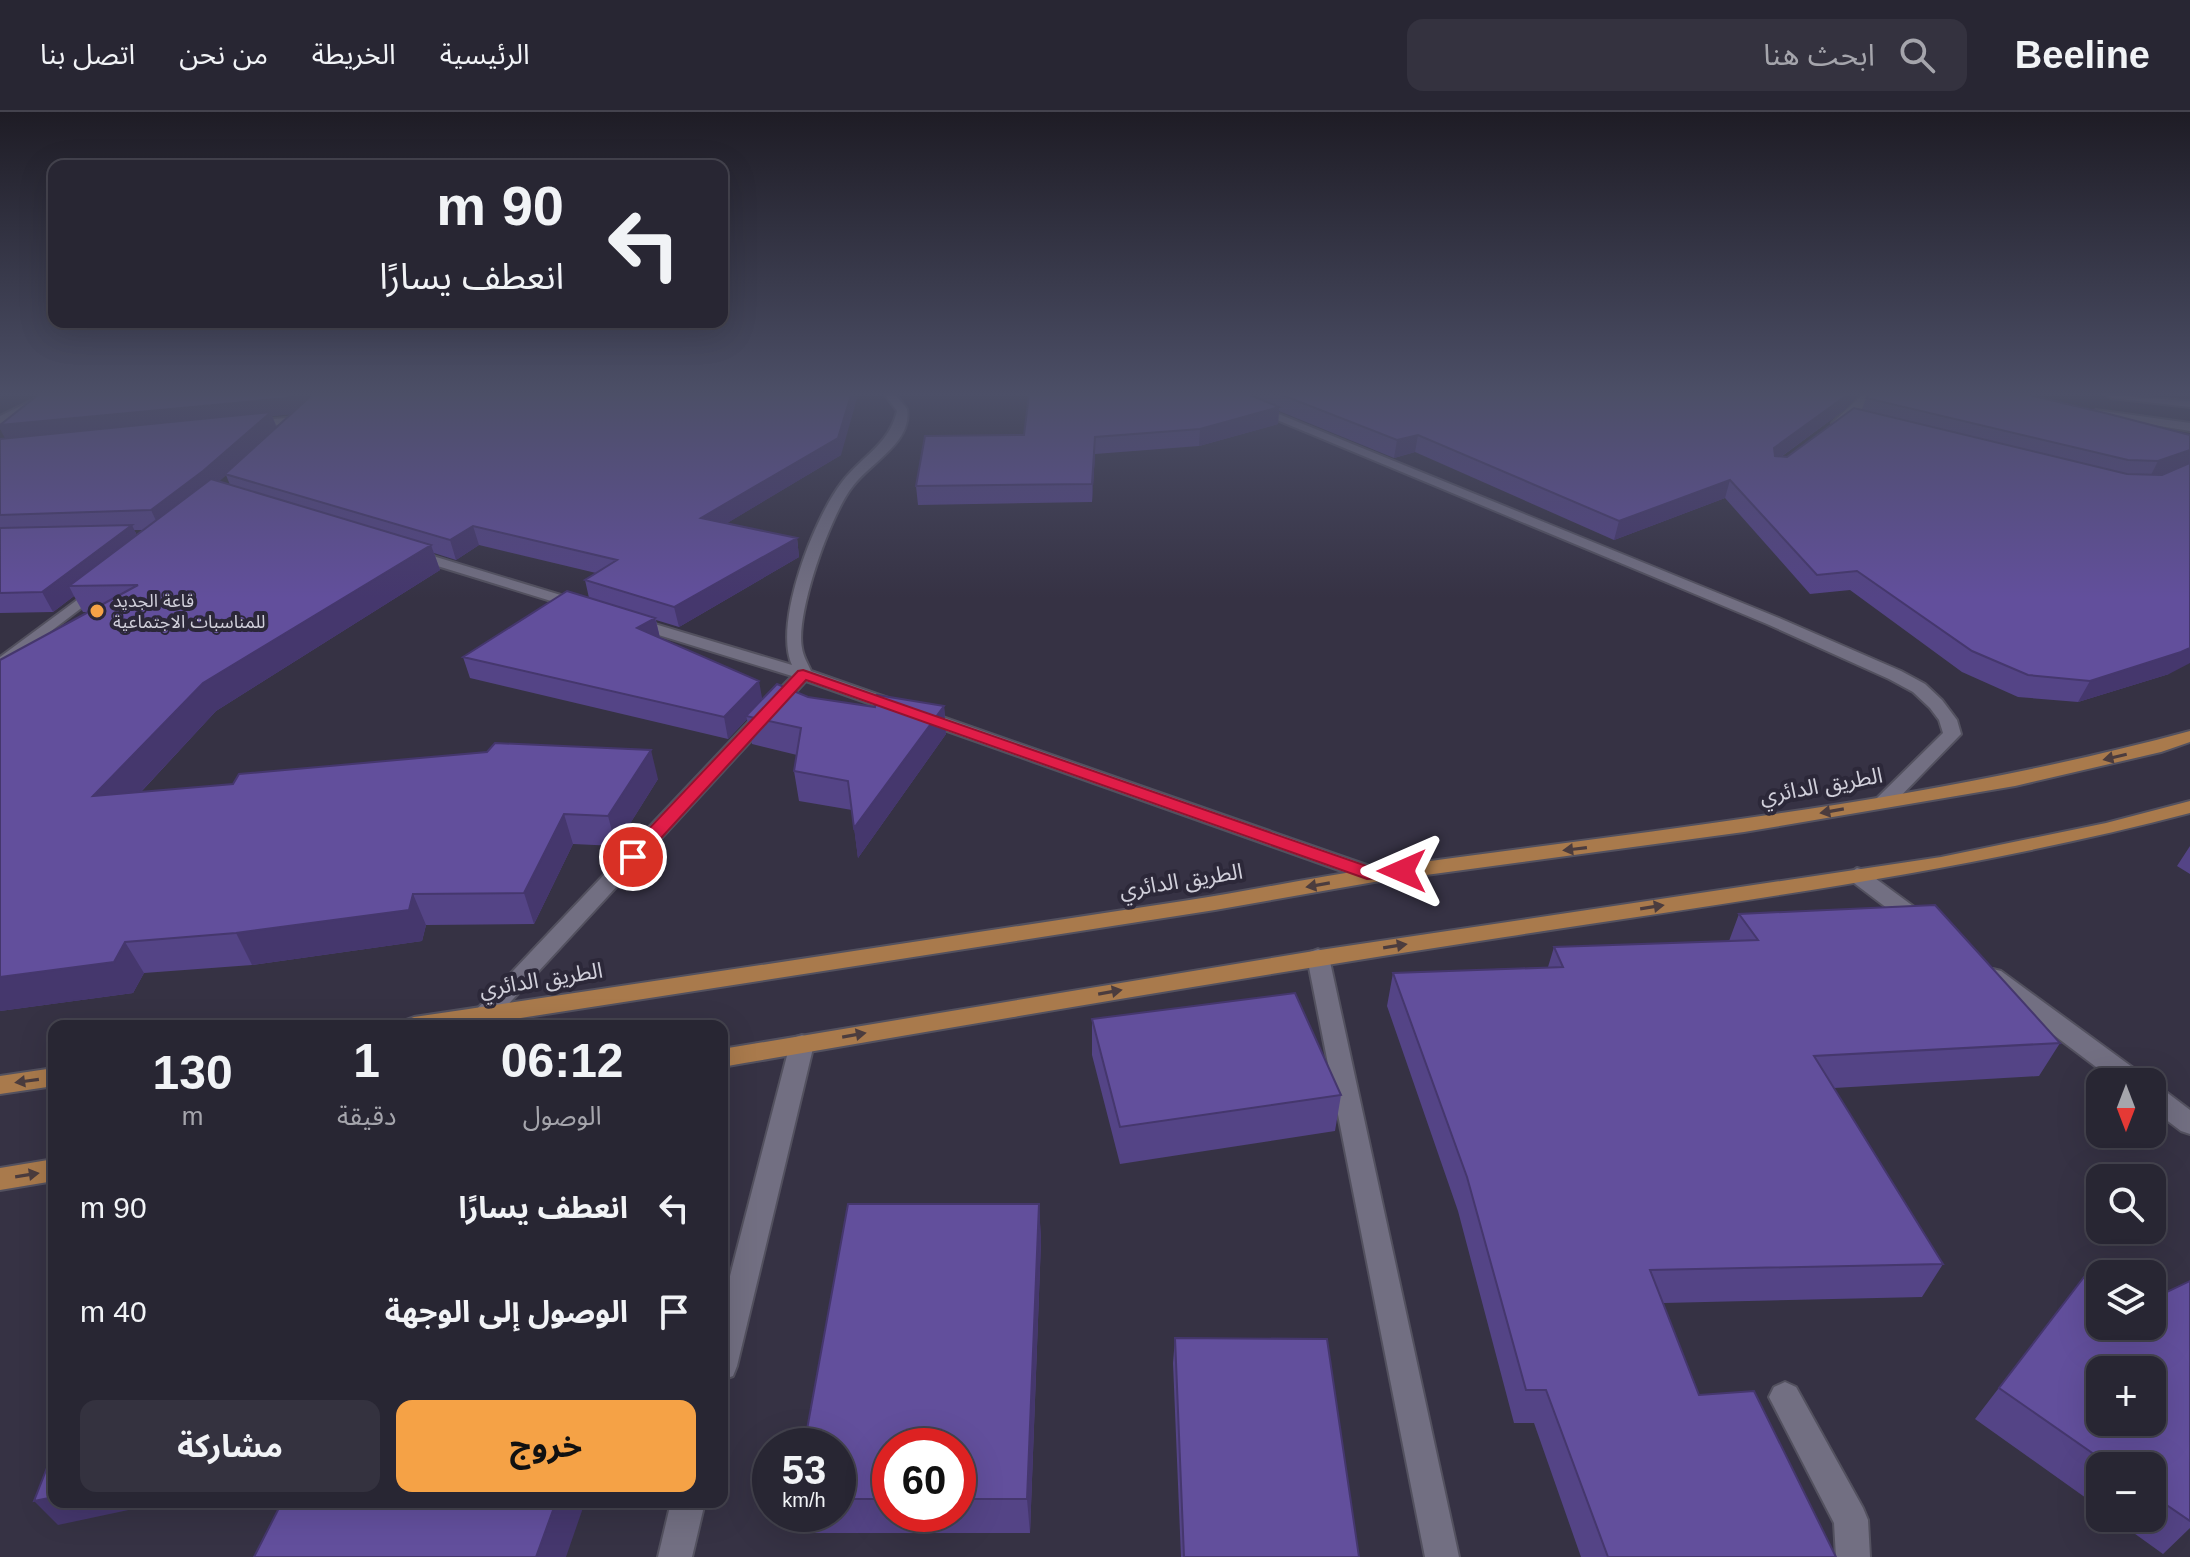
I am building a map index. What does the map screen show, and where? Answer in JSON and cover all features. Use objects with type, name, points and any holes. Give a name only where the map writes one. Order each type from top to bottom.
[{"type":"main road","name":"الطريق الدائري","points":[[456,1020],[1215,903],[1374,875],[1658,838],[1884,802],[2015,780],[2155,748],[2190,736]]},
{"type":"main road","points":[[728,1057],[1318,957],[1983,855],[2120,827],[2190,807]]},
{"type":"main road","points":[[0,1085],[48,1078]]},
{"type":"main road","points":[[0,1179],[48,1171]]},
{"type":"street","points":[[803,674],[801,661],[793,649],[793,632],[808,570],[842,491],[870,462]]},
{"type":"street","points":[[1386,462],[1773,621],[1919,688],[1942,712],[1952,734],[1884,802]]},
{"type":"street","points":[[398,549],[803,674],[1374,875]]},
{"type":"street","points":[[0,665],[117,573]]},
{"type":"street","points":[[484,1016],[803,674]]},
{"type":"street","points":[[1857,875],[1933,932]]},
{"type":"street","points":[[1318,957],[1442,1557]]},
{"type":"street","points":[[1971,960],[2115,1068]]},
{"type":"street","points":[[728,1342],[802,1044]]},
{"type":"street","points":[[2166,1106],[2190,1124]]},
{"type":"street","points":[[1785,1397],[1851,1520],[1853,1557]]},
{"type":"street","points":[[675,1557],[687,1508]]},
{"type":"building","points":[[0,462],[213,462],[151,510],[0,515]]},
{"type":"building","points":[[238,462],[796,462],[701,518],[797,538],[674,607],[585,580],[617,560],[473,526],[450,540],[225,474]]},
{"type":"building","points":[[920,462],[1093,462],[1092,484],[916,486]]},
{"type":"building","points":[[1482,462],[2079,462],[2127,474],[2162,475],[2190,463],[2190,648],[2090,681],[2028,675],[1972,651],[1857,571],[1817,575],[1730,480],[1619,521]]},
{"type":"building","points":[[211,479],[431,545],[203,683],[93,796],[233,784],[239,774],[487,752],[495,743],[651,750],[608,816],[564,814],[524,893],[413,894],[409,910],[236,933],[125,942],[114,962],[0,977],[0,660],[138,585],[69,586]]},
{"type":"building","points":[[132,525],[42,592],[0,593],[0,528]]},
{"type":"building","points":[[567,591],[655,618],[637,628],[759,681],[724,717],[463,657]]},
{"type":"building","points":[[777,684],[808,697],[875,707],[877,695],[944,706],[854,828],[848,781],[794,771],[801,728],[746,716]]},
{"type":"building","points":[[1935,905],[2060,1043],[1814,1056],[1943,1264],[1650,1270],[1699,1395],[1754,1391],[1836,1557],[1608,1557],[1546,1390],[1526,1390],[1467,1177],[1393,973],[1563,967],[1554,947],[1758,940],[1739,914]]},
{"type":"building","points":[[1295,993],[1341,1095],[1120,1127],[1092,1019]]},
{"type":"building","points":[[848,1204],[1039,1204],[1027,1499],[976,1499],[976,1428],[872,1428],[872,1499],[856,1499],[856,1428],[807,1428]]},
{"type":"building","points":[[2084,1277],[2086,1340],[2166,1340],[2166,1292],[2190,1281],[2190,1521],[2166,1505],[2166,1452],[2091,1452],[1999,1388]]},
{"type":"building","points":[[1175,1338],[1327,1339],[1359,1557],[1184,1557]]},
{"type":"building","points":[[48,1465],[48,1498],[34,1501]]},
{"type":"building","points":[[279,1508],[554,1508],[536,1557],[254,1557]]},
{"type":"place","name":"قاعة الجديد للمناسبات الاجتماعية","points":[[97,611]]},
{"type":"route","points":[[633,857],[803,674],[1374,875],[1402,871]]}]
